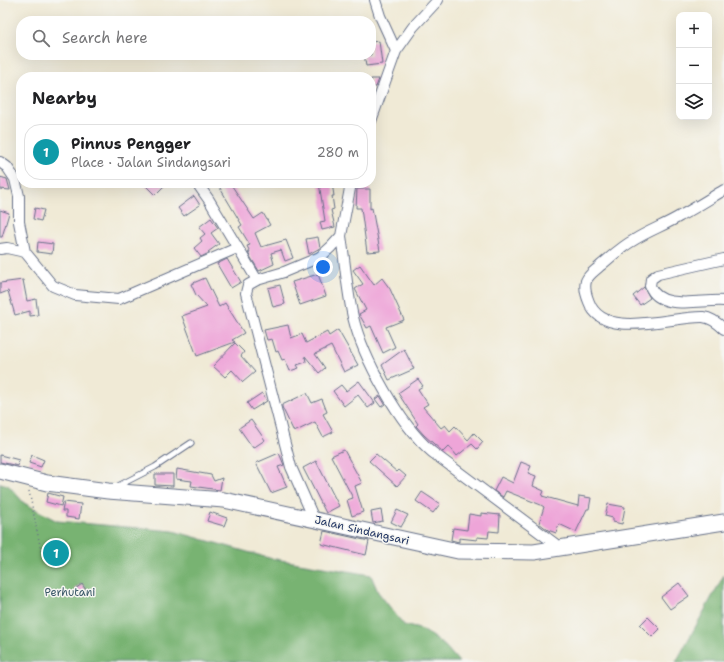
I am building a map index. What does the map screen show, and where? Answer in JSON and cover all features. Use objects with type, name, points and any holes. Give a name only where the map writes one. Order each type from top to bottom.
[{"type":"main road","name":"Jalan Sindangsari","points":[[0,471],[47,483],[108,491],[224,500],[458,551],[534,552],[724,522]]},
{"type":"street","points":[[375,0],[380,16],[396,51]]},
{"type":"street","points":[[376,107],[396,51],[413,27],[438,0]]},
{"type":"street","points":[[0,162],[7,167],[16,183]]},
{"type":"street","points":[[17,188],[19,196],[19,222],[25,252],[53,286],[74,295],[119,299],[238,248]]},
{"type":"street","points":[[200,188],[257,280]]},
{"type":"street","points":[[351,188],[341,236],[353,317],[370,362],[407,426],[420,442],[432,452],[562,548]]},
{"type":"street","points":[[724,190],[679,217],[635,239],[616,251],[587,278],[585,289],[590,305],[596,313],[620,324],[635,324],[704,317],[713,320],[724,329]]},
{"type":"street","points":[[314,519],[290,467],[250,314],[246,293],[248,285],[257,280],[284,272],[320,257],[341,236]]},
{"type":"street","points":[[0,249],[6,248],[25,252]]},
{"type":"street","points":[[724,259],[658,274],[651,279],[650,286],[658,298],[674,303],[724,301]]},
{"type":"lane","points":[[108,491],[154,467],[191,443]]},
{"type":"path","points":[[26,477],[42,555]]},
{"type":"green space","name":"Perhutani","points":[[0,483],[8,485],[24,503],[57,521],[173,531],[269,558],[371,575],[378,592],[404,625],[423,630],[445,646],[459,662],[0,662]]},
{"type":"green space","points":[[724,575],[724,662],[676,662]]},
{"type":"building","points":[[376,41],[379,41],[382,64],[366,66],[365,60],[376,60]]},
{"type":"building","points":[[376,79],[379,79],[376,87]]},
{"type":"building","points":[[0,177],[7,179],[10,190],[0,189]]},
{"type":"building","points":[[148,188],[162,188],[155,195]]},
{"type":"building","points":[[220,188],[233,188],[254,219],[263,213],[270,225],[255,233],[261,247],[286,240],[293,258],[285,261],[281,250],[271,253],[274,264],[259,271],[248,253],[250,252],[247,246],[250,245],[239,227],[242,225]]},
{"type":"building","points":[[320,188],[333,188],[334,196],[332,196],[334,209],[331,210],[335,227],[322,230],[320,222],[325,221]]},
{"type":"building","points":[[357,189],[370,189],[370,209],[372,208],[380,251],[367,252],[361,208],[356,208]]},
{"type":"building","points":[[194,196],[200,205],[184,216],[178,208]]},
{"type":"building","points":[[35,208],[44,210],[41,221],[33,219]]},
{"type":"building","points":[[0,210],[9,213],[2,237],[0,237]]},
{"type":"building","points":[[211,218],[218,228],[211,233],[219,244],[208,252],[209,253],[201,257],[194,248],[202,241],[200,238],[205,234],[199,227]]},
{"type":"building","points":[[318,237],[320,248],[309,254],[306,239]]},
{"type":"building","points":[[38,242],[53,244],[52,254],[37,252]]},
{"type":"building","points":[[227,259],[241,282],[231,288],[217,264]]},
{"type":"building","points":[[360,265],[374,285],[382,278],[390,289],[404,320],[386,327],[395,347],[383,353],[371,326],[367,328],[359,314],[366,310],[355,289],[363,284],[353,270]]},
{"type":"building","points":[[318,274],[326,296],[300,305],[292,282]]},
{"type":"building","points":[[205,278],[219,307],[225,303],[244,333],[232,340],[235,342],[197,356],[182,316],[207,307],[196,295],[191,284]]},
{"type":"building","points":[[23,280],[27,301],[36,299],[38,315],[30,316],[30,311],[15,315],[8,291],[0,294],[0,283]]},
{"type":"building","points":[[280,285],[285,304],[273,307],[268,288]]},
{"type":"building","points":[[644,287],[650,298],[640,305],[633,296]]},
{"type":"building","points":[[288,325],[291,338],[302,334],[306,343],[327,332],[329,336],[338,330],[358,365],[344,372],[331,346],[315,354],[325,368],[319,373],[305,356],[306,362],[297,365],[299,368],[290,371],[285,359],[282,360],[278,351],[276,352],[272,339],[267,340],[264,330]]},
{"type":"building","points":[[235,343],[244,352],[241,356],[255,372],[243,382],[232,370],[225,377],[213,366]]},
{"type":"building","points":[[404,349],[414,369],[389,380],[382,365]]},
{"type":"building","points":[[418,379],[423,386],[418,389],[428,404],[423,407],[441,428],[445,425],[450,431],[455,426],[468,440],[474,433],[483,442],[477,449],[472,444],[457,456],[449,446],[443,452],[416,426],[418,424],[398,393]]},
{"type":"building","points":[[359,381],[375,403],[368,408],[358,395],[344,406],[333,391],[341,385],[346,391]]},
{"type":"building","points":[[262,393],[267,401],[252,410],[247,403]]},
{"type":"building","points":[[307,393],[312,403],[322,399],[327,412],[323,414],[333,432],[323,437],[315,422],[294,432],[282,405]]},
{"type":"building","points":[[380,396],[385,404],[381,407],[375,399]]},
{"type":"building","points":[[251,420],[265,440],[253,448],[239,428]]},
{"type":"building","points":[[344,450],[362,483],[355,486],[363,512],[352,516],[347,500],[353,498],[331,456]]},
{"type":"building","points":[[279,453],[284,465],[278,467],[287,487],[271,493],[256,463]]},
{"type":"building","points":[[376,454],[397,472],[399,470],[406,476],[397,486],[369,461]]},
{"type":"building","points":[[0,455],[19,460],[18,466],[0,462]]},
{"type":"building","points":[[32,455],[44,460],[41,467],[29,463]]},
{"type":"building","points":[[316,461],[339,506],[326,513],[303,468]]},
{"type":"building","points":[[521,462],[531,466],[528,473],[536,476],[533,486],[544,491],[542,496],[578,506],[579,496],[591,498],[589,509],[587,509],[576,532],[559,524],[556,533],[548,530],[539,523],[544,507],[506,491],[503,497],[494,491],[501,477],[513,483]]},
{"type":"building","points":[[177,469],[211,475],[214,481],[222,478],[220,490],[191,486],[192,481],[176,479]]},
{"type":"building","points":[[155,474],[173,474],[173,486],[155,485]]},
{"type":"building","points":[[422,492],[440,504],[433,513],[416,501]]},
{"type":"building","points":[[48,493],[63,497],[61,506],[46,502]]},
{"type":"building","points":[[64,502],[81,504],[79,519],[66,517],[66,511],[62,511]]},
{"type":"building","points":[[608,504],[625,507],[622,524],[613,522],[613,518],[605,516]]},
{"type":"building","points":[[381,510],[383,521],[373,523],[371,512]]},
{"type":"building","points":[[397,510],[408,515],[401,527],[391,522]]},
{"type":"building","points":[[210,512],[227,518],[224,526],[207,521]]},
{"type":"building","points":[[481,513],[500,515],[499,532],[489,531],[488,538],[477,537],[477,540],[459,538],[459,542],[451,540],[453,528],[467,530],[469,514],[481,516]]},
{"type":"building","points":[[324,531],[369,541],[366,555],[321,544]]},
{"type":"building","points":[[679,583],[689,596],[670,609],[661,597]]},
{"type":"building","points":[[82,584],[86,590],[79,595],[75,589]]},
{"type":"building","points":[[648,617],[660,629],[652,637],[640,625]]},
{"type":"place","name":"Pinnus Pengger","points":[[56,553]]}]
